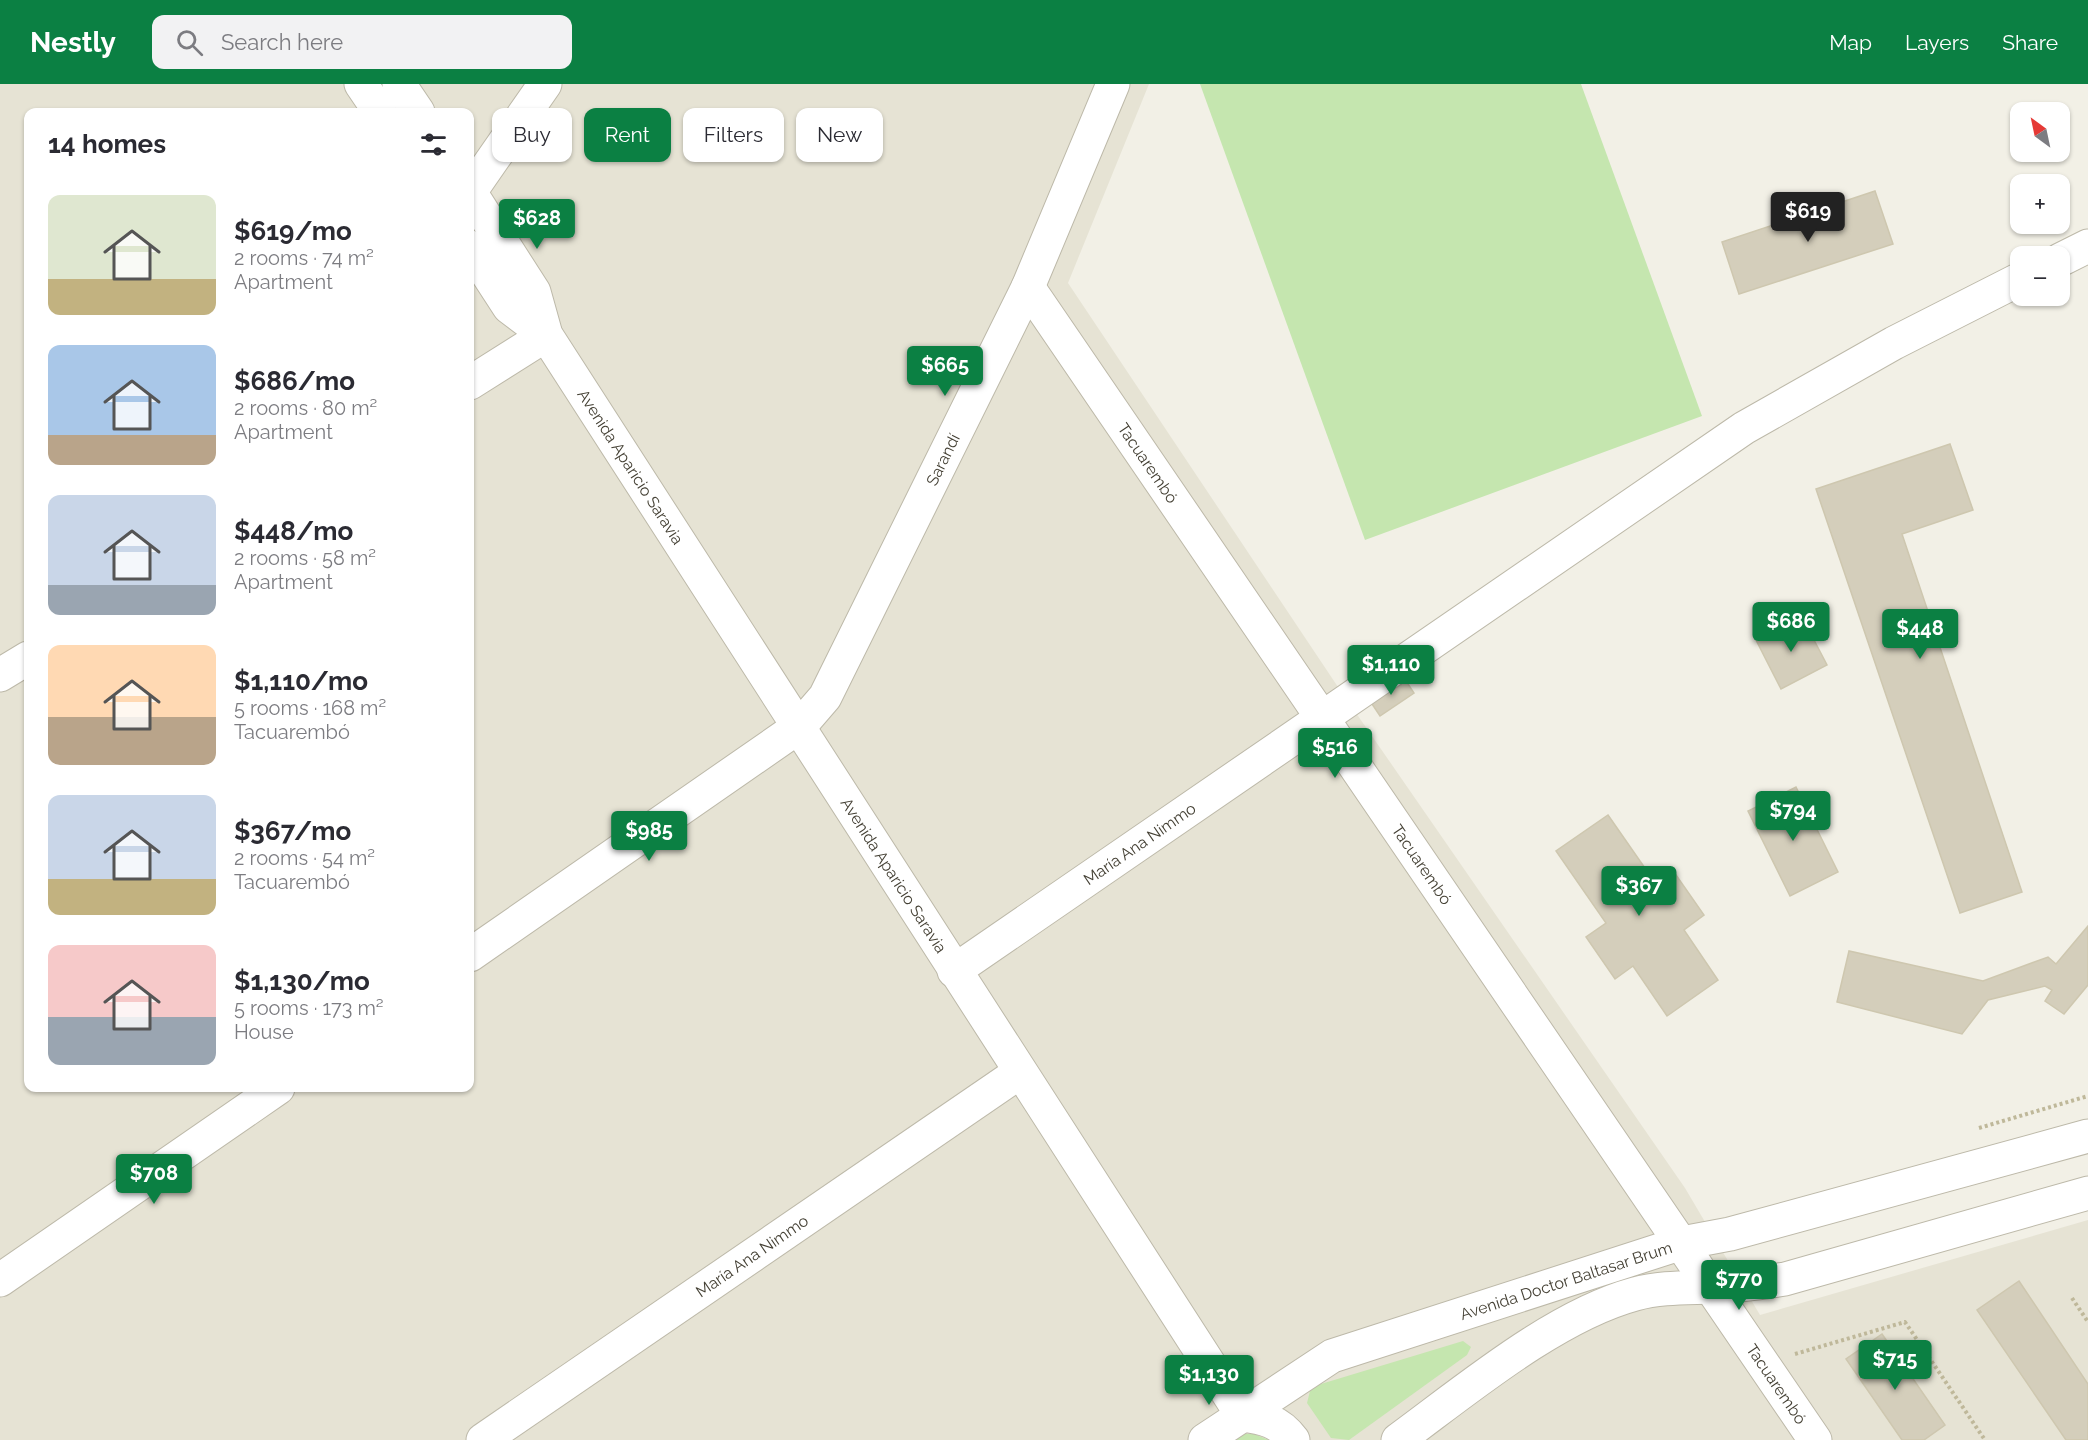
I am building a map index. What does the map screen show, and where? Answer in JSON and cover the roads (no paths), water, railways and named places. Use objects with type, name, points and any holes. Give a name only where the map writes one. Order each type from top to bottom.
[{"type":"street","points":[[361,84],[377,108]]},
{"type":"street","points":[[399,84],[415,108]]},
{"type":"street","points":[[474,186],[545,84]]},
{"type":"street","name":"Sarandí","points":[[474,952],[800,726],[825,697],[1028,287],[1113,84]]},
{"type":"street","name":"Avenida Aparicio Saravia","points":[[474,198],[534,292],[546,335],[1242,1415]]},
{"type":"street","points":[[2070,255],[2088,246]]},
{"type":"street","name":"Avenida Aparicio Saravia","points":[[474,253],[509,307],[546,335]]},
{"type":"street","name":"María Ana Nimmo","points":[[954,971],[1322,715],[1744,428],[1894,343],[2010,284]]},
{"type":"street","name":"Tacuarembó","points":[[1028,287],[1815,1440]]},
{"type":"street","points":[[474,380],[546,335]]},
{"type":"street","points":[[0,675],[24,660]]},
{"type":"street","name":"María Ana Nimmo","points":[[483,1440],[1020,1072]]},
{"type":"street","points":[[0,1280],[272,1092]]},
{"type":"street","name":"Avenida Doctor Baltasar Brum","points":[[1205,1440],[1332,1356],[1682,1243],[1730,1234],[2088,1136]]},
{"type":"street","name":"Avenida Doctor Baltasar Brum","points":[[1398,1440],[1511,1358],[1558,1328],[1634,1294],[1670,1287],[1710,1287],[1785,1279],[2088,1193]]},
{"type":"street","points":[[1242,1415],[1269,1419],[1285,1429],[1293,1440]]}]
